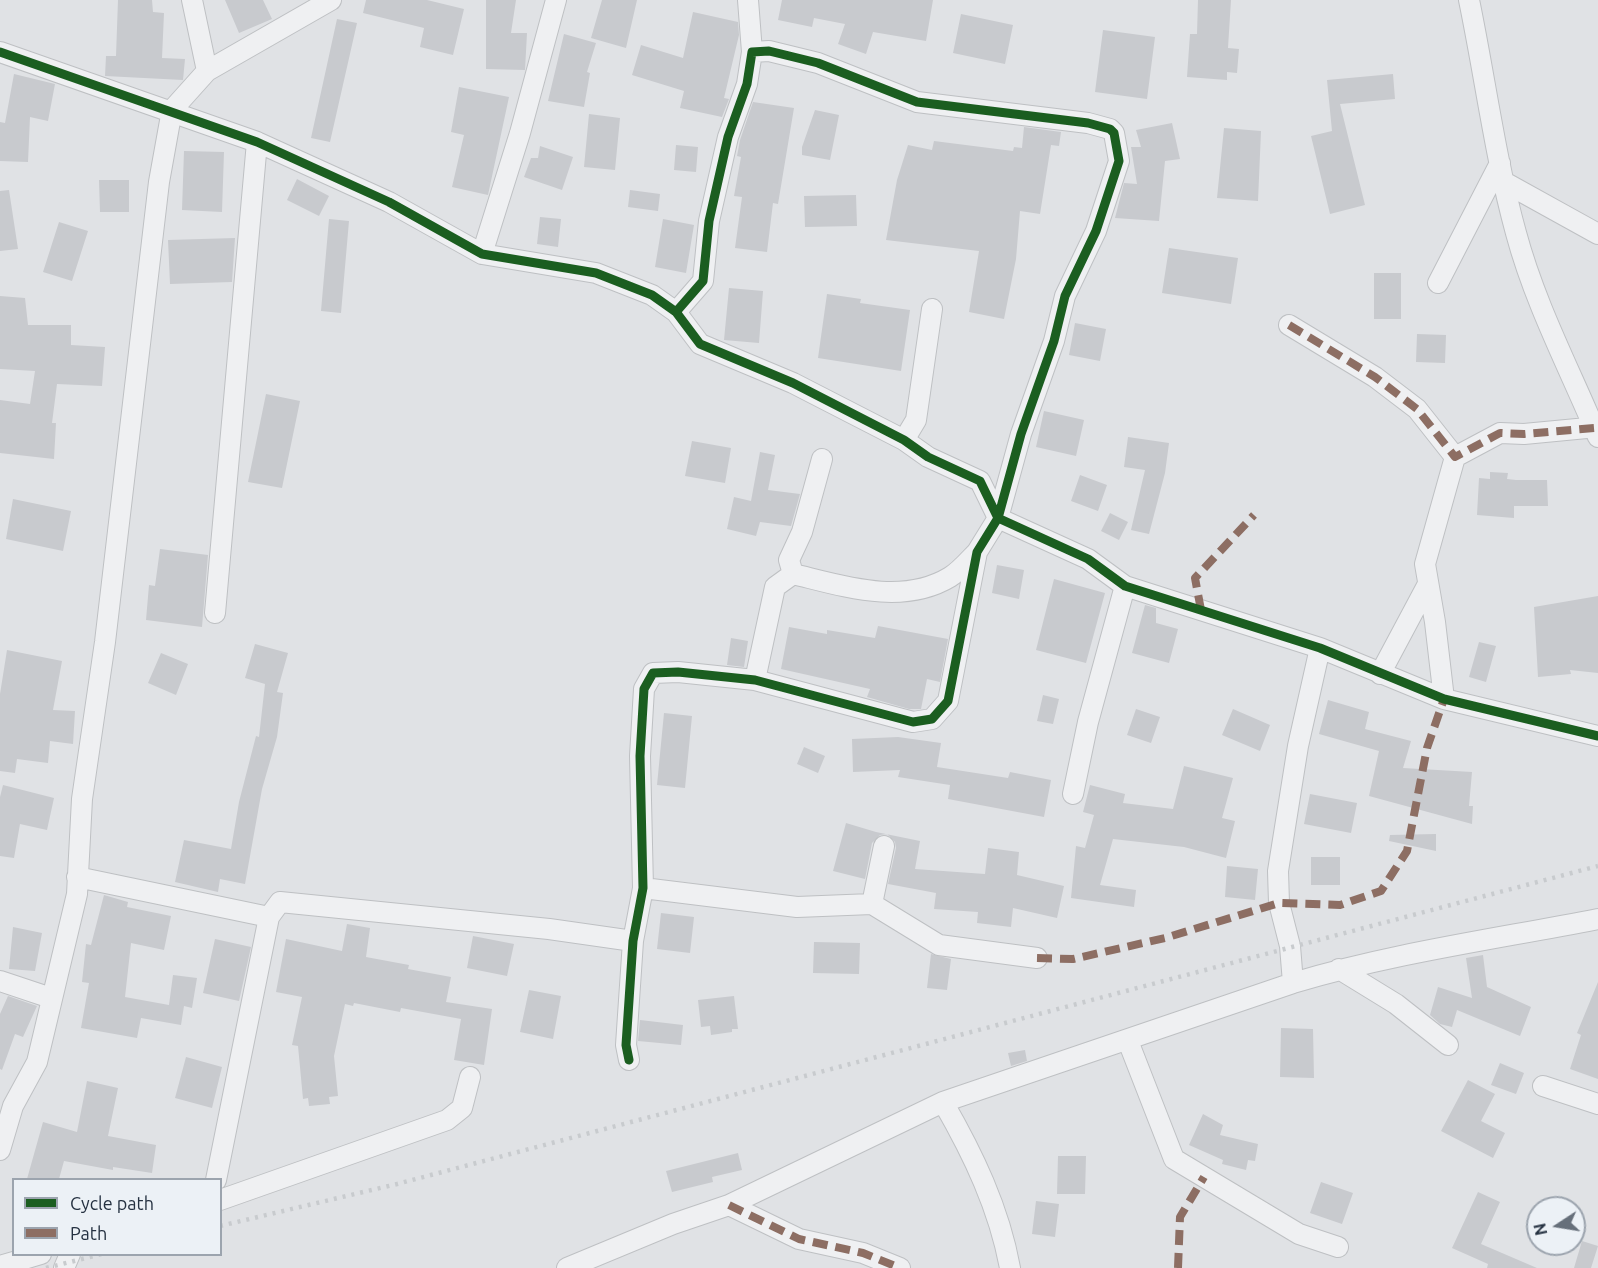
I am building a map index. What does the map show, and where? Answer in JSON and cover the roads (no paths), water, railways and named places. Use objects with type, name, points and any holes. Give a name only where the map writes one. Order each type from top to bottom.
[{"type":"street","points":[[192,0],[207,71]]},
{"type":"street","points":[[482,254],[520,133],[556,0]]},
{"type":"street","points":[[676,312],[703,281],[709,221],[728,137],[747,84],[752,52],[748,0]]},
{"type":"street","points":[[1444,699],[1425,564],[1455,457],[1500,433],[1597,431],[1536,293],[1516,235],[1469,0]]},
{"type":"street","points":[[0,1150],[13,1106],[37,1062],[77,894],[82,800],[121,519],[134,386],[159,182],[172,110],[207,71],[325,2]]},
{"type":"street","points":[[752,52],[769,51],[818,63],[917,102],[1089,123],[1110,129],[1114,134],[1119,160],[1096,231],[1065,296],[1054,341],[1021,434],[998,518],[977,552],[951,577],[909,593],[857,590],[793,574],[775,587],[755,680]]},
{"type":"street","points":[[0,52],[172,110],[257,142],[389,202],[482,254],[596,273],[652,295],[676,312],[700,344],[793,383],[904,440],[928,457],[980,481],[998,518],[1088,560],[1125,586],[1320,648],[1444,699],[1598,736]]},
{"type":"street","points":[[215,613],[257,142]]},
{"type":"street","points":[[1438,283],[1500,163]]},
{"type":"street","points":[[1504,182],[1598,234]]},
{"type":"street","points":[[904,440],[916,420],[932,309]]},
{"type":"street","points":[[1289,325],[1374,377],[1417,409],[1455,457]]},
{"type":"street","points":[[793,574],[789,560],[801,532],[822,459]]},
{"type":"street","points":[[629,1060],[626,1045],[633,941],[643,888],[640,756],[644,689],[652,673],[678,672],[755,680],[913,722],[932,719],[948,701],[977,552]]},
{"type":"street","points":[[1380,674],[1428,584]]},
{"type":"street","points":[[1073,794],[1088,722],[1125,586]]},
{"type":"street","points":[[1293,983],[1290,946],[1279,903],[1278,871],[1298,746],[1320,648]]},
{"type":"street","points":[[872,904],[884,846]]},
{"type":"street","points":[[77,877],[269,917]]},
{"type":"street","points":[[643,888],[797,907],[872,904],[939,945],[1037,958]]},
{"type":"street","points":[[216,1178],[269,917],[280,902],[549,929],[633,941]]},
{"type":"street","points":[[567,1268],[673,1224],[729,1205],[943,1102],[1293,983],[1340,969],[1427,949],[1598,919]]},
{"type":"street","points":[[1340,969],[1396,1004],[1448,1045]]},
{"type":"street","points":[[0,981],[51,998]]},
{"type":"street","points":[[1128,1041],[1174,1159],[1299,1234],[1338,1247]]},
{"type":"street","points":[[222,1199],[447,1120],[462,1108],[470,1077]]},
{"type":"street","points":[[1543,1086],[1598,1104]]},
{"type":"street","points":[[943,1102],[969,1147],[986,1184],[1010,1268]]},
{"type":"street","points":[[729,1205],[799,1239],[863,1253],[900,1268]]},
{"type":"street","points":[[0,1266],[34,1256]]},
{"type":"railway","points":[[222,1226],[397,1184],[1598,866]]},
{"type":"railway","points":[[46,1268],[94,1256]]}]
